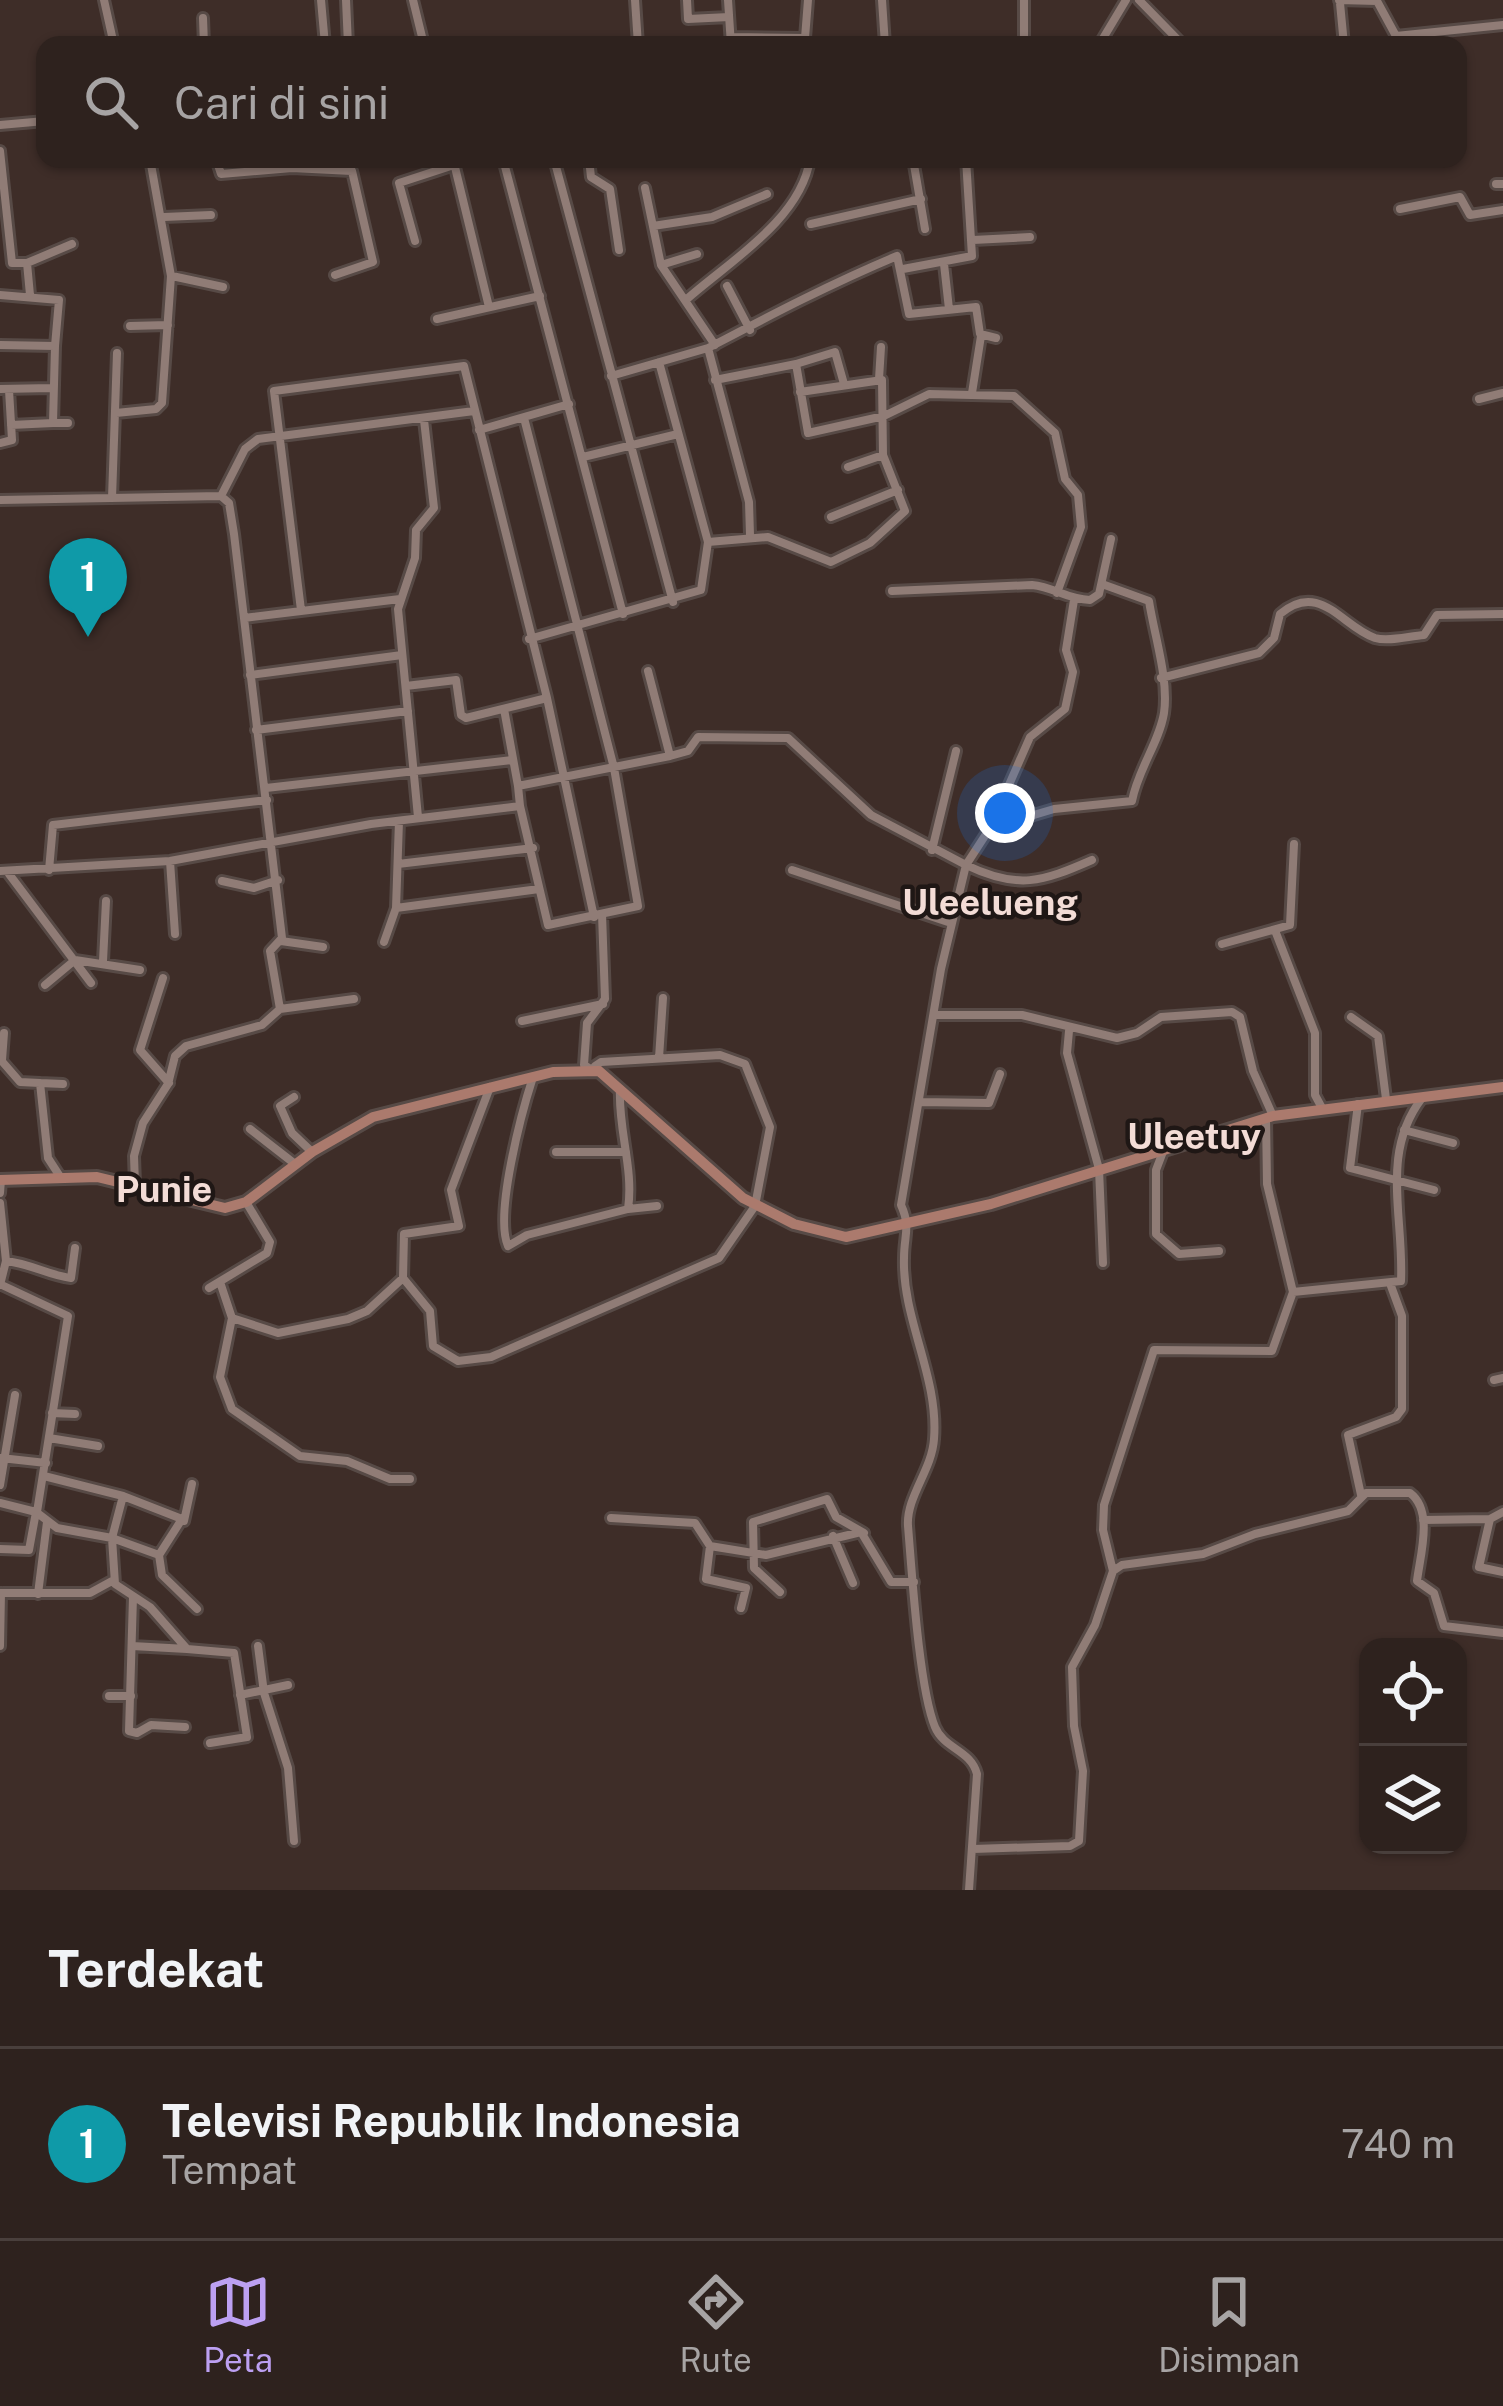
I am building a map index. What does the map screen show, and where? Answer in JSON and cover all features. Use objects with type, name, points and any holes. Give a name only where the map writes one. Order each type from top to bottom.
[{"type":"street","points":[[104,0],[112,36]]},
{"type":"street","points":[[322,0],[324,36]]},
{"type":"street","points":[[346,0],[348,36]]},
{"type":"street","points":[[413,0],[422,36]]},
{"type":"street","points":[[634,0],[637,36]]},
{"type":"street","points":[[687,0],[688,19],[729,16]]},
{"type":"street","points":[[728,0],[731,36]]},
{"type":"street","points":[[805,36],[808,0]]},
{"type":"street","points":[[882,0],[884,36]]},
{"type":"street","points":[[1024,0],[1024,36]]},
{"type":"street","points":[[1104,36],[1126,0]]},
{"type":"street","points":[[1138,0],[1174,36]]},
{"type":"street","points":[[1343,36],[1340,2],[1377,1],[1396,36],[1503,25]]},
{"type":"street","points":[[203,18],[204,36]]},
{"type":"street","points":[[0,125],[36,122]]},
{"type":"street","points":[[0,152],[10,259],[27,263],[73,244]]},
{"type":"street","points":[[116,413],[162,405],[171,276],[164,217],[155,204],[151,168]]},
{"type":"street","points":[[219,168],[220,174],[292,168],[352,171],[373,262],[335,275]]},
{"type":"street","points":[[416,241],[399,183],[438,168]]},
{"type":"street","points":[[455,168],[489,307]]},
{"type":"street","points":[[505,168],[623,614]]},
{"type":"street","points":[[556,168],[673,602]]},
{"type":"street","points":[[590,168],[591,177],[610,189],[619,250]]},
{"type":"street","points":[[687,299],[789,209],[806,183],[808,168]]},
{"type":"street","points":[[915,168],[925,229]]},
{"type":"street","points":[[903,269],[970,259],[973,241],[967,168]]},
{"type":"street","points":[[645,188],[661,265],[687,299],[711,347],[715,380],[749,502],[750,535]]},
{"type":"street","points":[[652,226],[712,217],[767,194]]},
{"type":"street","points":[[1400,209],[1460,197],[1471,215],[1503,210]]},
{"type":"street","points":[[811,224],[921,199]]},
{"type":"street","points":[[164,217],[211,214]]},
{"type":"street","points":[[973,241],[1030,237]]},
{"type":"street","points":[[661,265],[697,254]]},
{"type":"street","points":[[611,376],[711,347],[750,330],[794,299],[897,256],[909,314],[976,307],[981,335],[972,393]]},
{"type":"street","points":[[27,263],[30,296]]},
{"type":"street","points":[[944,264],[949,309]]},
{"type":"street","points":[[171,276],[223,287]]},
{"type":"street","points":[[728,286],[750,330]]},
{"type":"street","points":[[0,296],[60,302],[52,423]]},
{"type":"street","points":[[437,319],[540,296]]},
{"type":"street","points":[[130,326],[168,325]]},
{"type":"street","points":[[981,335],[996,338]]},
{"type":"street","points":[[0,345],[55,346]]},
{"type":"street","points":[[708,542],[750,535],[782,541],[830,562],[870,543],[905,511],[883,454],[881,347]]},
{"type":"street","points":[[112,498],[117,353]]},
{"type":"street","points":[[844,384],[837,353],[800,358],[796,364],[808,433],[884,416],[929,394],[972,393],[1014,396],[1055,433],[1065,478],[1078,495],[1081,527],[1058,593]]},
{"type":"street","points":[[529,639],[673,602],[701,590],[708,542],[659,362]]},
{"type":"street","points":[[301,610],[273,394],[280,387],[462,364],[598,915],[603,1004],[590,1017],[583,1038],[584,1065],[621,1088],[755,1206],[836,1236],[910,1226],[1270,1117],[1503,1087]]},
{"type":"street","points":[[715,380],[796,364]]},
{"type":"street","points":[[800,392],[879,379]]},
{"type":"street","points":[[0,443],[11,442],[4,389],[53,388]]},
{"type":"street","points":[[1479,399],[1503,393]]},
{"type":"street","points":[[479,430],[569,404]]},
{"type":"street","points":[[221,496],[248,445],[474,411]]},
{"type":"street","points":[[504,709],[520,806],[550,926],[639,903],[614,768],[524,418]]},
{"type":"street","points":[[418,817],[400,599],[415,558],[416,530],[434,508],[424,420]]},
{"type":"street","points":[[11,425],[68,423]]},
{"type":"street","points":[[584,457],[678,434]]},
{"type":"street","points":[[848,466],[883,454]]},
{"type":"street","points":[[830,517],[898,490]]},
{"type":"street","points":[[0,500],[221,496],[229,503],[278,880],[281,941]]},
{"type":"street","points":[[892,591],[1011,585],[1049,587],[1074,600],[1094,599],[1102,584],[1111,538]]},
{"type":"street","points":[[990,828],[1054,809],[1131,803],[1138,769],[1164,712],[1161,678],[1149,601],[1102,584]]},
{"type":"street","points":[[244,618],[400,599]]},
{"type":"street","points":[[969,1890],[977,1774],[973,1761],[935,1727],[914,1582],[908,1519],[931,1464],[935,1416],[903,1256],[910,1226],[901,1205],[951,923],[966,865],[990,828],[1030,737],[1065,709],[1072,671],[1066,650],[1074,600]]},
{"type":"street","points":[[1161,678],[1259,653],[1274,638],[1280,614],[1298,603],[1328,605],[1366,634],[1384,639],[1424,635],[1437,615],[1503,614]]},
{"type":"street","points":[[250,675],[402,655]]},
{"type":"street","points":[[648,671],[670,756]]},
{"type":"street","points":[[406,686],[454,679],[463,717],[547,698]]},
{"type":"street","points":[[256,730],[407,711]]},
{"type":"street","points":[[518,786],[670,756],[688,751],[698,737],[788,738],[863,808],[932,850],[988,875],[1035,884],[1092,860]]},
{"type":"street","points":[[932,850],[956,751]]},
{"type":"street","points":[[266,788],[512,760]]},
{"type":"street","points":[[49,870],[53,825],[268,800]]},
{"type":"street","points":[[4,872],[170,861],[418,817],[520,806]]},
{"type":"street","points":[[384,942],[396,908],[399,821]]},
{"type":"street","points":[[1222,944],[1276,933],[1291,922],[1294,844]]},
{"type":"street","points":[[398,864],[532,848]]},
{"type":"street","points":[[170,861],[175,934]]},
{"type":"street","points":[[792,870],[951,923]]},
{"type":"street","points":[[4,872],[91,983]]},
{"type":"street","points":[[222,881],[254,888],[278,880]]},
{"type":"street","points":[[396,908],[539,889]]},
{"type":"street","points":[[103,961],[106,902]]},
{"type":"street","points":[[1276,933],[1315,1033],[1315,1095],[1322,1108]]},
{"type":"street","points":[[281,941],[323,947]]},
{"type":"street","points":[[280,1009],[270,951],[281,941]]},
{"type":"street","points":[[44,985],[75,960],[140,970]]},
{"type":"street","points":[[163,979],[140,1050],[168,1084]]},
{"type":"street","points":[[659,1058],[663,998]]},
{"type":"street","points":[[135,1185],[134,1156],[143,1123],[185,1046],[262,1025],[280,1009],[354,999]]},
{"type":"street","points":[[522,1021],[603,1004]]},
{"type":"street","points":[[934,1015],[1022,1015],[1117,1038],[1137,1034],[1161,1017],[1234,1013],[1270,1117],[1267,1184],[1293,1292],[1272,1351],[1155,1349],[1104,1505],[1102,1530],[1113,1571],[1095,1625],[1072,1667],[1070,1691],[1084,1789],[1079,1841],[1070,1846],[973,1850]]},
{"type":"street","points":[[1351,1017],[1378,1036],[1386,1099]]},
{"type":"street","points":[[1069,1030],[1067,1053],[1099,1169],[1103,1263]]},
{"type":"street","points":[[4,1033],[1,1060],[15,1079],[63,1084]]},
{"type":"street","points":[[490,1086],[451,1190],[459,1226],[405,1234],[403,1278],[430,1311],[433,1346],[458,1361],[490,1357],[719,1258],[755,1206],[770,1126],[745,1064],[720,1055],[601,1062],[596,1071]]},
{"type":"street","points":[[0,1193],[1,1180],[59,1175],[135,1185],[214,1208],[246,1202],[312,1152],[381,1114],[533,1076],[596,1071]]},
{"type":"street","points":[[919,1102],[989,1103],[1000,1074]]},
{"type":"street","points":[[533,1076],[520,1115],[504,1213],[506,1245],[628,1209],[657,1206]]},
{"type":"street","points":[[40,1083],[48,1158],[59,1175]]},
{"type":"street","points":[[621,1088],[618,1128],[626,1152],[628,1209]]},
{"type":"street","points":[[294,1097],[280,1106],[292,1133],[312,1152]]},
{"type":"street","points":[[1293,1292],[1391,1286],[1402,1277],[1394,1177],[1403,1124],[1422,1098]]},
{"type":"street","points":[[1359,1102],[1350,1168],[1434,1190]]},
{"type":"street","points":[[250,1129],[295,1165]]},
{"type":"street","points":[[1404,1130],[1453,1143]]},
{"type":"street","points":[[1165,1148],[1156,1170],[1156,1234],[1179,1254],[1219,1251]]},
{"type":"street","points":[[556,1152],[626,1152]]},
{"type":"street","points":[[209,1288],[269,1248],[246,1202]]},
{"type":"street","points":[[0,1203],[6,1261],[2,1286],[68,1316],[40,1515],[29,1550],[0,1549]]},
{"type":"street","points":[[6,1261],[38,1264],[53,1276],[71,1278],[75,1248]]},
{"type":"street","points":[[232,1318],[278,1333],[348,1319],[367,1311],[403,1278]]},
{"type":"street","points":[[220,1282],[232,1318],[220,1377],[232,1409],[300,1456],[347,1461],[390,1480],[410,1479]]},
{"type":"street","points":[[1361,1496],[1348,1436],[1396,1417],[1402,1409],[1402,1316],[1391,1286]]},
{"type":"street","points":[[0,1485],[5,1414],[15,1395]]},
{"type":"street","points":[[56,1413],[75,1414]]},
{"type":"street","points":[[54,1439],[98,1446]]},
{"type":"street","points":[[1,1458],[46,1462]]},
{"type":"street","points":[[48,1477],[123,1496],[183,1522]]},
{"type":"street","points":[[192,1484],[183,1522],[159,1555],[162,1575],[197,1609]]},
{"type":"street","points":[[1113,1571],[1122,1565],[1203,1554],[1255,1534],[1348,1511],[1361,1496],[1413,1494],[1423,1520],[1417,1581],[1434,1593],[1444,1626],[1503,1634]]},
{"type":"street","points":[[112,1581],[112,1538],[123,1496]]},
{"type":"street","points":[[780,1592],[755,1570],[753,1522],[827,1499],[838,1519],[864,1533],[891,1582],[914,1582]]},
{"type":"street","points":[[0,1503],[40,1515],[57,1528],[112,1538],[159,1555]]},
{"type":"street","points":[[1423,1520],[1490,1519],[1503,1512]]},
{"type":"street","points":[[33,1593],[40,1515]]},
{"type":"street","points":[[611,1518],[695,1523],[710,1546],[706,1579],[746,1588],[741,1608]]},
{"type":"street","points":[[1490,1519],[1479,1567],[1503,1572]]},
{"type":"street","points":[[710,1546],[766,1555],[832,1536],[864,1533]]},
{"type":"street","points":[[832,1536],[853,1583]]},
{"type":"street","points":[[1110,1557],[1122,1565]]},
{"type":"street","points":[[0,1646],[1,1593],[90,1597],[112,1581]]},
{"type":"street","points":[[112,1581],[187,1648]]},
{"type":"street","points":[[133,1596],[131,1734],[151,1724],[185,1727]]},
{"type":"street","points":[[132,1646],[234,1653],[247,1737],[210,1742]]},
{"type":"street","points":[[258,1646],[264,1693],[288,1768],[294,1841]]},
{"type":"street","points":[[240,1695],[288,1685]]},
{"type":"street","points":[[109,1696],[131,1696]]},
{"type":"place","name":"Televisi Republik Indonesia","points":[[88,637]]},
{"type":"district","name":"Uleelueng","points":[[990,902]]},
{"type":"district","name":"Uleetuy","points":[[1194,1136]]},
{"type":"district","name":"Punie","points":[[164,1189]]}]
